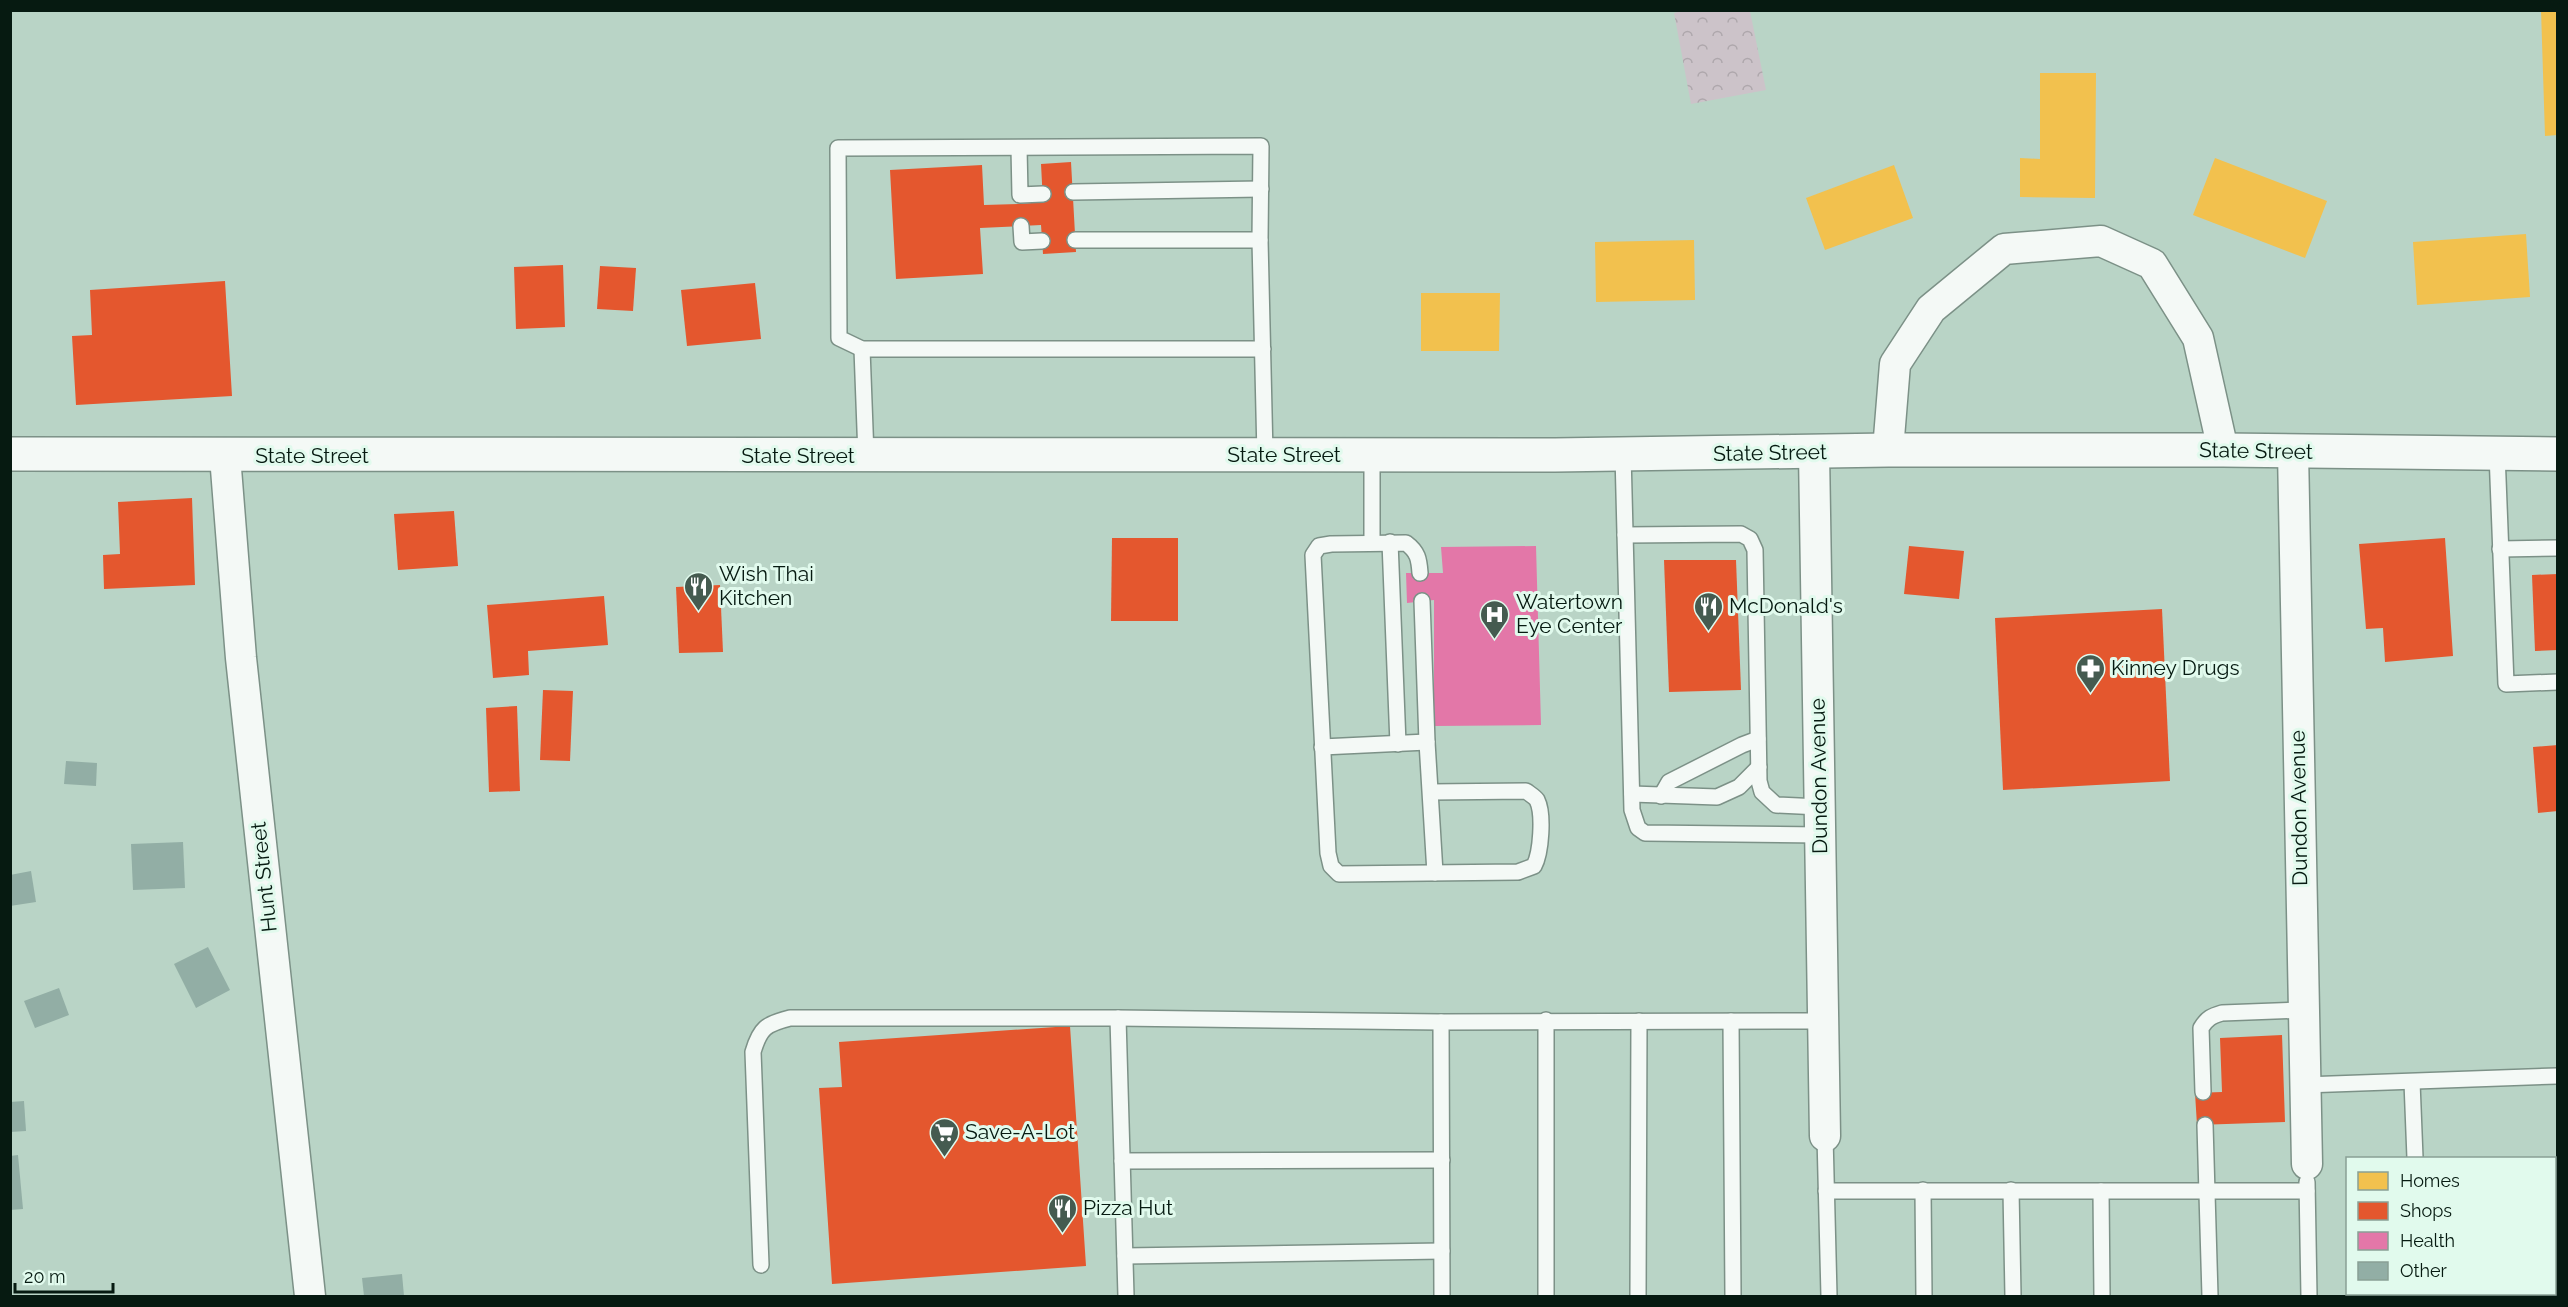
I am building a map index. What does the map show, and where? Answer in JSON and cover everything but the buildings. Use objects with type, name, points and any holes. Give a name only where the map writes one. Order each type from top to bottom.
[{"type":"highway","name":"State Street","points":[[10,454],[866,456],[2223,450],[2558,454]]},
{"type":"street","points":[[1888,450],[1895,364],[1931,309],[2004,249],[2101,241],[2151,264],[2198,338],[2223,450]]},
{"type":"street","name":"Dundon Avenue","points":[[1814,452],[1825,1136]]},
{"type":"street","name":"Dundon Avenue","points":[[2293,452],[2307,1178]]},
{"type":"street","name":"Hunt Street","points":[[225,456],[241,658],[310,1296]]},
{"type":"lane","points":[[1263,349],[861,349],[839,338],[838,147],[1261,146],[1260,240],[1263,349],[1265,455]]},
{"type":"lane","points":[[1019,148],[1020,199],[1043,194]]},
{"type":"lane","points":[[1073,192],[1261,189]]},
{"type":"lane","points":[[1021,226],[1022,242],[1042,241]]},
{"type":"lane","points":[[1075,240],[1260,240]]},
{"type":"lane","points":[[861,349],[866,456]]},
{"type":"lane","points":[[2497,453],[2506,684],[2558,682]]},
{"type":"lane","points":[[1623,454],[1632,794],[1638,828],[1645,832],[1820,821]]},
{"type":"lane","points":[[1372,455],[1372,542]]},
{"type":"lane","points":[[1625,535],[1741,534],[1750,539],[1755,550],[1758,739],[1762,792],[1776,805],[1820,821]]},
{"type":"lane","points":[[1390,542],[1398,744]]},
{"type":"lane","points":[[1420,573],[1419,559],[1414,549],[1406,543],[1331,544],[1319,546],[1312,555],[1328,853],[1331,866],[1340,874],[1518,872],[1534,866],[1540,855],[1540,810],[1536,799],[1526,791],[1431,792]]},
{"type":"lane","points":[[2500,549],[2558,548]]},
{"type":"lane","points":[[1422,602],[1435,873]]},
{"type":"lane","points":[[1661,796],[1669,782],[1758,739]]},
{"type":"lane","points":[[1322,747],[1427,742]]},
{"type":"lane","points":[[1632,794],[1717,797],[1739,787],[1759,767]]},
{"type":"lane","points":[[2203,1092],[2201,1028],[2205,1021],[2222,1013],[2303,1010]]},
{"type":"lane","points":[[761,1265],[753,1052],[759,1034],[771,1023],[790,1018],[1823,1022]]},
{"type":"lane","points":[[1118,1018],[1126,1296]]},
{"type":"lane","points":[[1546,1020],[1546,1296]]},
{"type":"lane","points":[[1638,1296],[1639,1021]]},
{"type":"lane","points":[[1731,1021],[1733,1296]]},
{"type":"lane","points":[[1441,1022],[1442,1296]]},
{"type":"lane","points":[[2304,1085],[2557,1076]]},
{"type":"lane","points":[[2412,1082],[2415,1157]]},
{"type":"lane","points":[[2205,1125],[2210,1296]]},
{"type":"lane","points":[[1825,1136],[1829,1296]]},
{"type":"lane","points":[[1122,1161],[1442,1160]]},
{"type":"lane","points":[[1826,1191],[2207,1191],[2307,1178],[2309,1296]]},
{"type":"lane","points":[[1923,1190],[1924,1296]]},
{"type":"lane","points":[[2011,1190],[2013,1296]]},
{"type":"lane","points":[[2101,1191],[2102,1296]]},
{"type":"lane","points":[[1125,1256],[1442,1251]]},
{"type":"green space","points":[[1685,10],[1750,11],[1766,90],[1691,104],[1674,13]]},
{"type":"place","name":"Wish Thai Kitchen","points":[[698,612]]},
{"type":"place","name":"McDonald's","points":[[1708,632]]},
{"type":"place","name":"Watertown Eye Center","points":[[1495,640]]},
{"type":"place","name":"Kinney Drugs","points":[[2090,694]]},
{"type":"place","name":"Save-A-Lot","points":[[944,1158]]},
{"type":"place","name":"Pizza Hut","points":[[1062,1234]]}]
